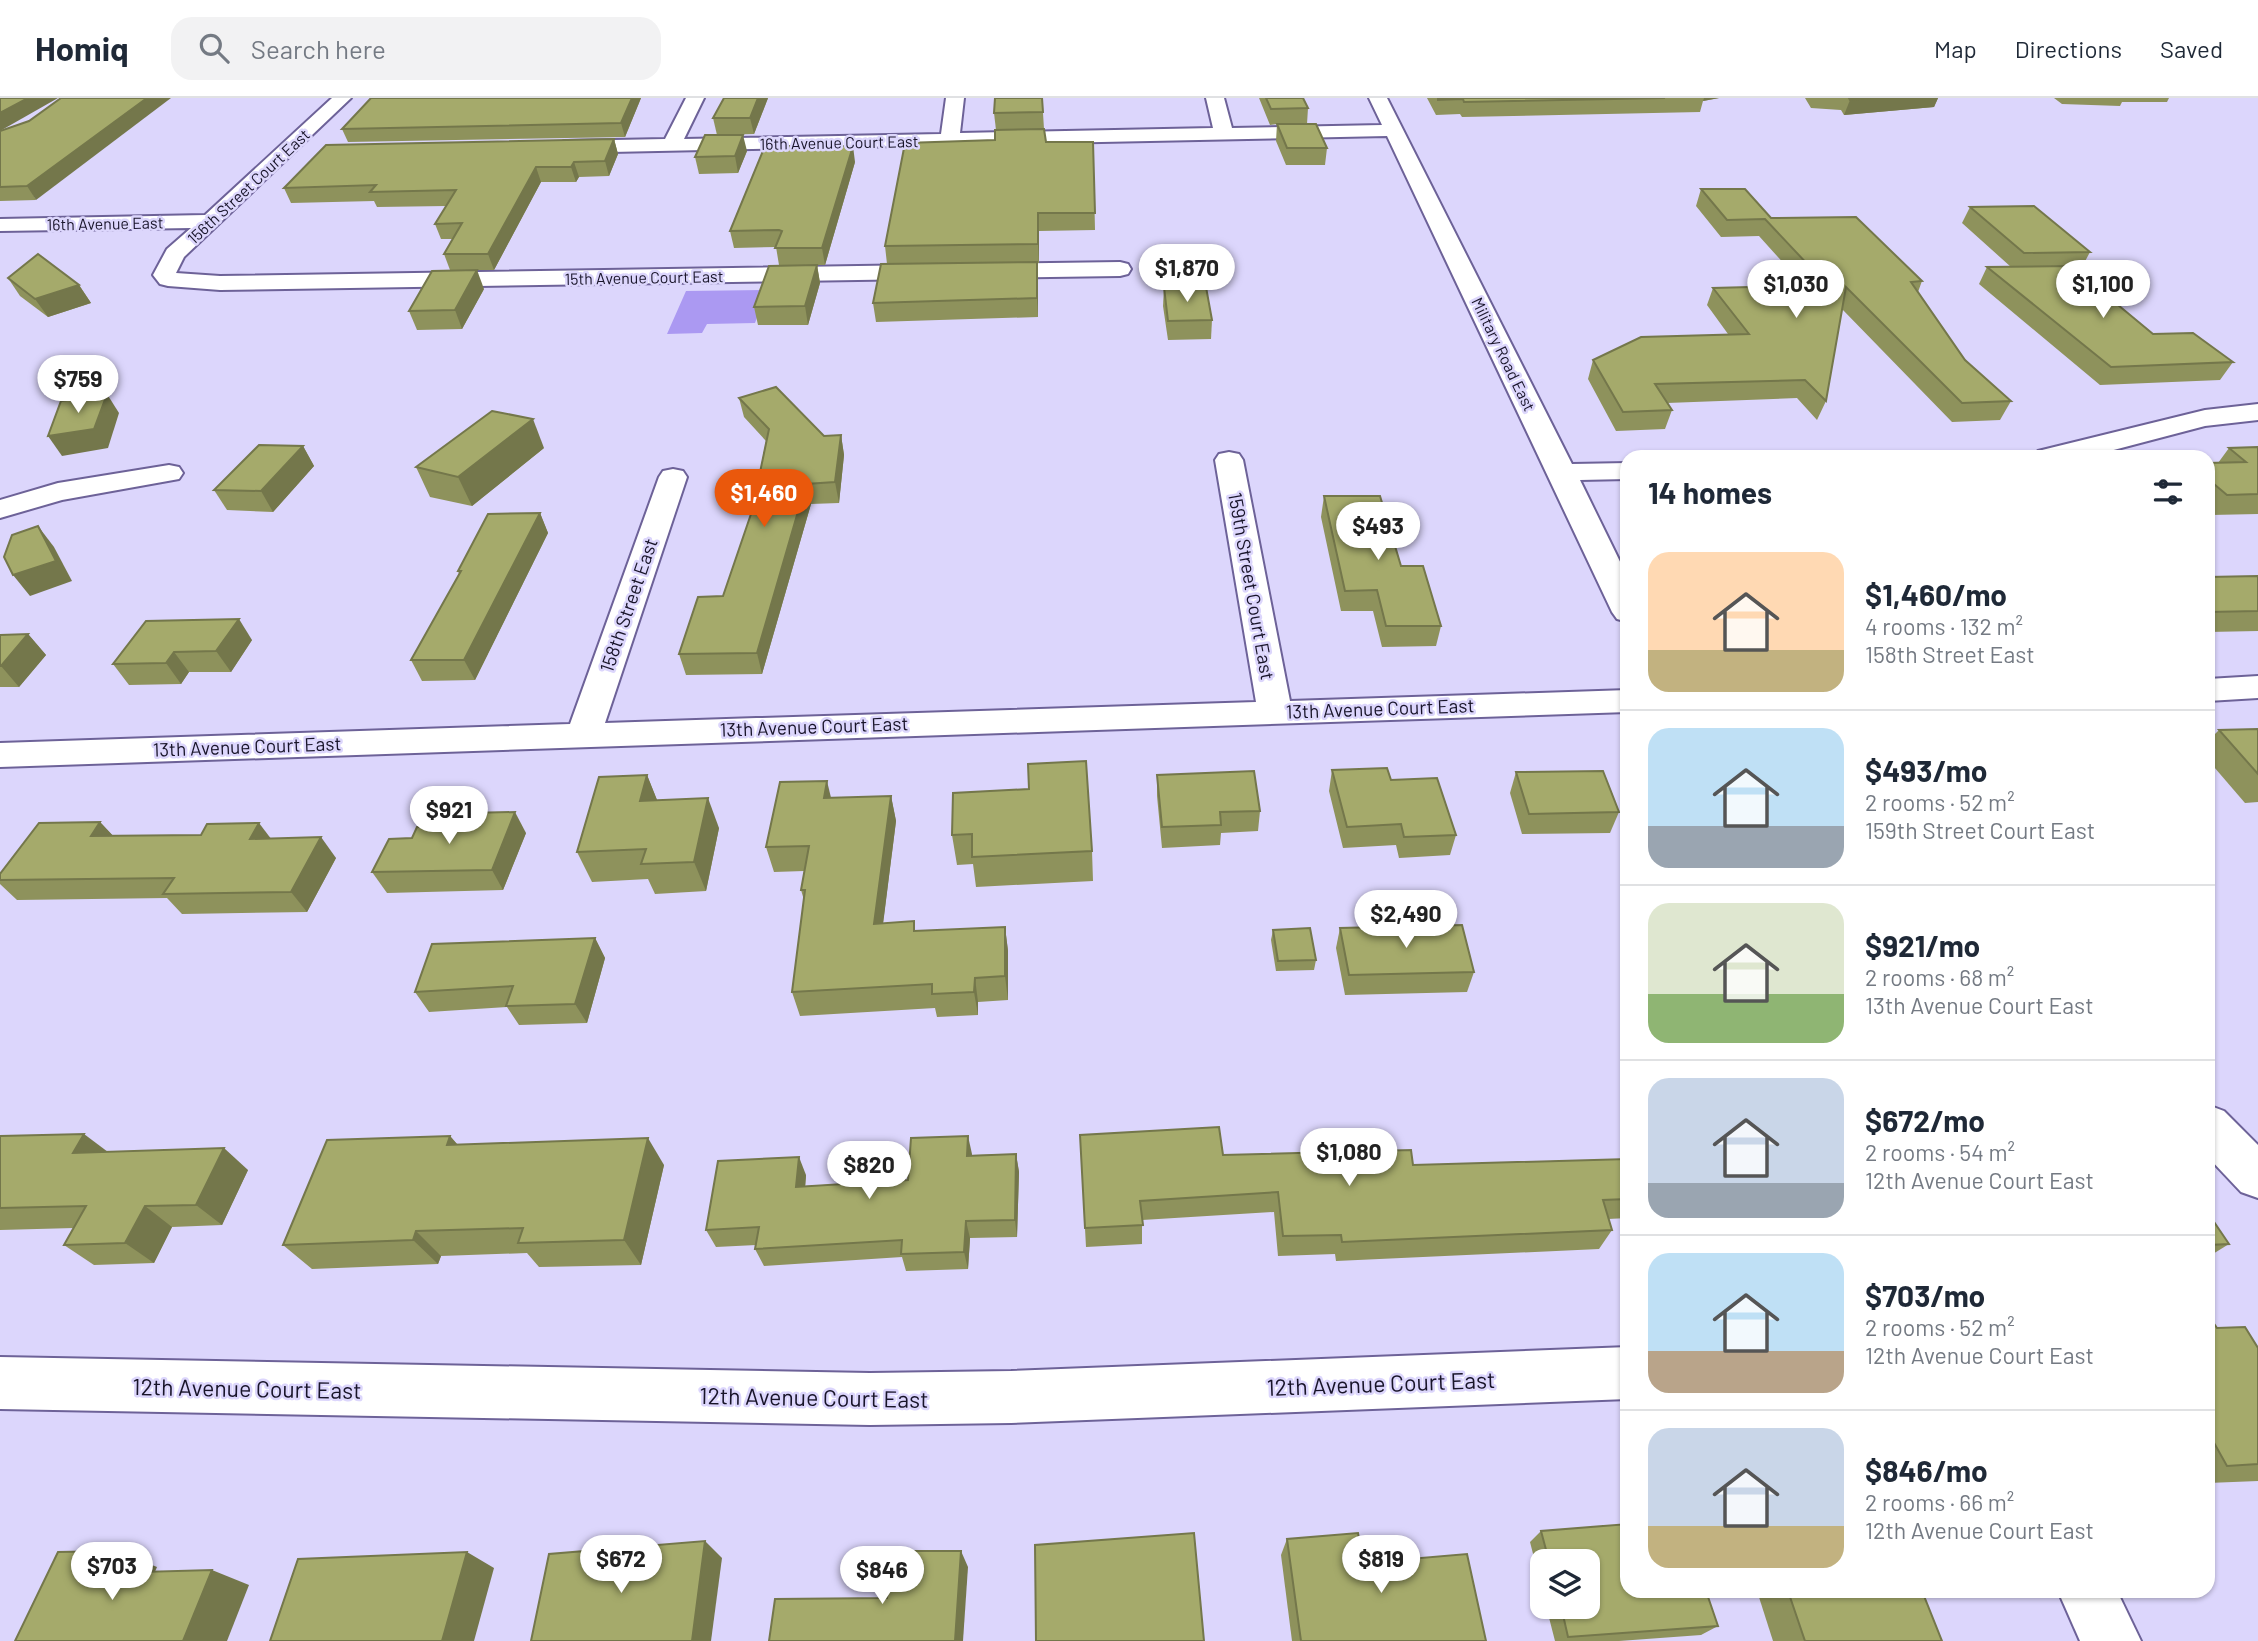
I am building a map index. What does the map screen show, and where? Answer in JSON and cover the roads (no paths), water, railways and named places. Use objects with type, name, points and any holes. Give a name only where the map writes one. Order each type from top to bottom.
[{"type":"street","name":"156th Street Court East","points":[[167,279],[164,275],[166,268],[175,254],[342,98]]},
{"type":"street","points":[[671,145],[695,98]]},
{"type":"street","points":[[950,140],[955,98]]},
{"type":"street","points":[[1215,98],[1224,134]]},
{"type":"street","name":"Military Road East","points":[[1378,98],[1620,595]]},
{"type":"street","name":"16th Avenue Court East","points":[[547,147],[1394,130]]},
{"type":"street","points":[[284,152],[312,151]]},
{"type":"street","name":"16th Avenue East","points":[[0,225],[209,221]]},
{"type":"street","name":"15th Avenue Court East","points":[[167,279],[220,284],[1120,269]]},
{"type":"street","points":[[2075,450],[2196,419],[2258,412]]},
{"type":"street","name":"159th Street Court East","points":[[1229,460],[1275,711]]},
{"type":"street","points":[[1562,472],[1620,471]]},
{"type":"street","points":[[0,509],[58,492],[169,473]]},
{"type":"street","name":"158th Street East","points":[[584,734],[673,477]]},
{"type":"street","points":[[2215,690],[2258,687]]},
{"type":"street","name":"13th Avenue Court East","points":[[0,755],[1620,701]]},
{"type":"street","points":[[2215,1132],[2258,1177]]},
{"type":"street","name":"12th Avenue Court East","points":[[0,1383],[870,1399],[1011,1397],[1620,1373]]},
{"type":"street","points":[[2090,1598],[2111,1641]]}]
